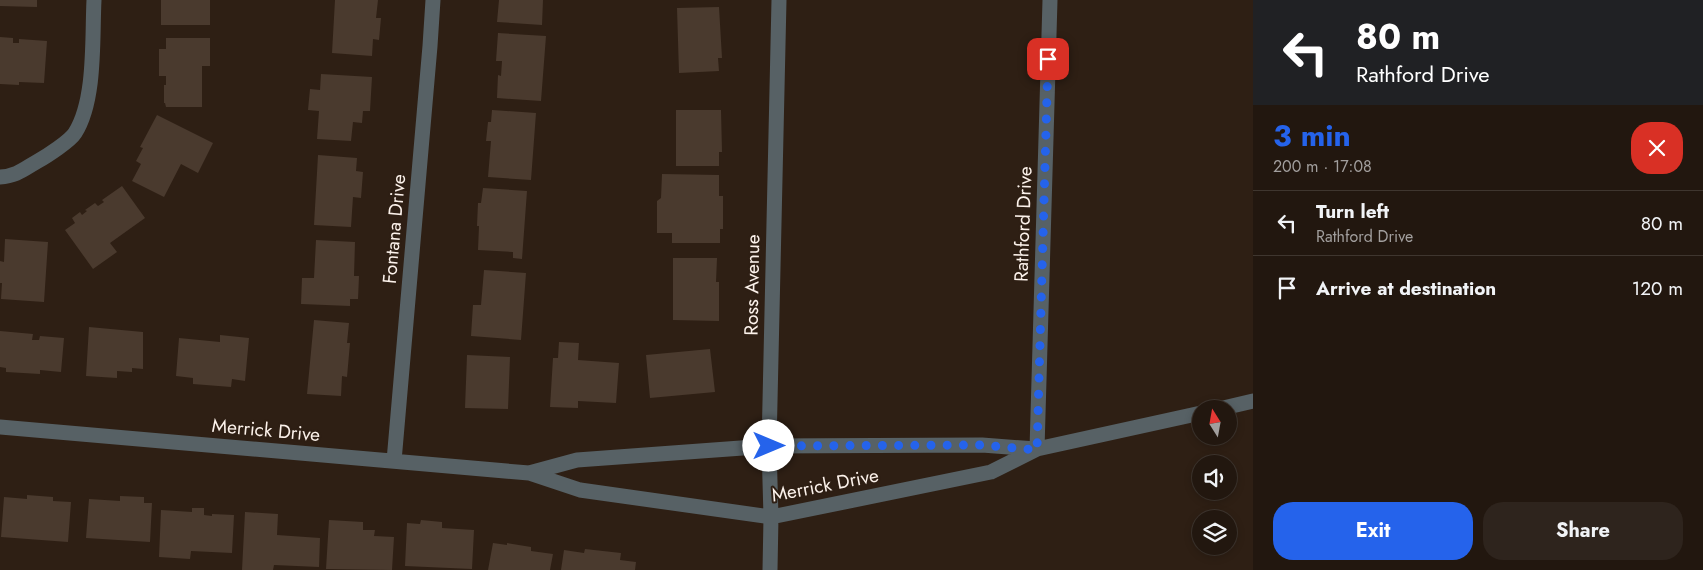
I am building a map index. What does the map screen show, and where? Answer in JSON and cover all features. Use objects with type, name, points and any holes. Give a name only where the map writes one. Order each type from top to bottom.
[{"type":"street","points":[[0,177],[12,176],[48,156],[74,134],[85,109],[90,86],[94,0]]},
{"type":"street","name":"Fontana Drive","points":[[394,460],[433,0]]},
{"type":"street","name":"Ross Avenue","points":[[770,570],[769,446],[778,0]]},
{"type":"street","name":"Rathford Drive","points":[[1037,450],[1050,0]]},
{"type":"street","points":[[1238,405],[1253,401]]},
{"type":"street","name":"Merrick Drive","points":[[0,427],[528,473],[580,490],[771,517],[991,472],[1037,450],[1192,415]]},
{"type":"street","name":"Merrick Drive","points":[[528,473],[577,460],[769,446],[982,445],[1037,450]]},
{"type":"building","points":[[0,0],[37,0],[37,7],[0,6]]},
{"type":"building","points":[[161,0],[210,0],[210,25],[161,25]]},
{"type":"building","points":[[335,0],[378,0],[376,18],[381,18],[379,40],[373,39],[372,56],[332,53]]},
{"type":"building","points":[[499,0],[543,0],[542,25],[497,22]]},
{"type":"building","points":[[719,7],[722,58],[718,58],[719,71],[679,73],[677,8]]},
{"type":"building","points":[[498,33],[546,36],[541,101],[497,98],[498,75],[501,76],[502,61],[496,61]]},
{"type":"building","points":[[0,37],[13,38],[13,43],[19,43],[19,39],[47,41],[44,83],[19,82],[19,85],[0,84]]},
{"type":"building","points":[[166,38],[210,38],[210,66],[202,66],[202,107],[166,107],[164,103],[164,85],[166,85],[166,76],[159,76],[159,49],[166,49]]},
{"type":"building","points":[[321,74],[372,77],[370,111],[363,111],[362,123],[353,122],[351,141],[317,139],[319,111],[308,110],[310,89],[320,90]]},
{"type":"building","points":[[492,110],[536,113],[531,180],[488,177],[491,141],[486,141],[488,122],[491,122]]},
{"type":"building","points":[[676,110],[721,110],[722,152],[719,152],[719,166],[676,166]]},
{"type":"building","points":[[157,115],[213,143],[198,173],[181,164],[164,197],[132,181],[141,164],[136,161],[143,148],[140,147]]},
{"type":"building","points":[[318,155],[357,158],[356,171],[363,172],[361,198],[353,197],[351,227],[314,225]]},
{"type":"building","points":[[662,174],[719,175],[719,196],[723,196],[723,229],[720,229],[720,243],[672,243],[672,233],[657,233],[657,201],[661,198]]},
{"type":"building","points":[[122,186],[145,218],[110,243],[117,252],[93,269],[65,230],[75,223],[72,218],[80,212],[82,215],[87,211],[85,210],[95,203],[98,206],[104,202],[102,200]]},
{"type":"building","points":[[483,188],[527,191],[522,259],[513,258],[513,252],[478,250],[478,203],[481,203]]},
{"type":"building","points":[[5,239],[48,242],[44,302],[1,299],[0,261],[4,262]]},
{"type":"building","points":[[316,240],[355,242],[354,276],[359,276],[358,299],[350,299],[350,306],[301,304],[302,278],[314,278]]},
{"type":"building","points":[[673,258],[717,258],[716,282],[719,282],[719,321],[673,320]]},
{"type":"building","points":[[484,270],[526,273],[521,340],[471,336],[473,305],[481,305]]},
{"type":"building","points":[[314,320],[349,323],[347,343],[350,343],[347,377],[342,376],[341,396],[307,394]]},
{"type":"building","points":[[89,327],[143,332],[143,369],[132,368],[132,372],[117,371],[117,378],[86,376]]},
{"type":"building","points":[[0,331],[33,334],[32,340],[39,340],[40,336],[64,338],[61,372],[40,370],[40,374],[6,372],[6,368],[0,367]]},
{"type":"building","points":[[220,335],[249,338],[245,381],[232,379],[231,387],[193,384],[193,378],[176,376],[179,338],[220,342]]},
{"type":"building","points":[[559,342],[579,343],[578,360],[619,363],[616,403],[578,401],[578,408],[550,407],[553,358],[558,358]]},
{"type":"building","points":[[710,349],[715,392],[650,398],[646,355]]},
{"type":"building","points":[[467,355],[510,357],[508,409],[465,408]]},
{"type":"building","points":[[27,495],[53,497],[53,501],[71,502],[68,542],[1,537],[4,497],[27,499]]},
{"type":"building","points":[[120,496],[144,497],[144,503],[152,503],[150,542],[86,538],[89,499],[120,501]]},
{"type":"building","points":[[192,508],[204,508],[204,515],[234,515],[232,553],[191,551],[190,559],[159,557],[161,510],[192,512]]},
{"type":"building","points":[[245,512],[278,514],[277,535],[320,538],[319,567],[274,565],[273,570],[242,570]]},
{"type":"building","points":[[329,520],[363,522],[363,530],[375,530],[374,536],[394,537],[392,570],[326,569]]},
{"type":"building","points":[[421,520],[442,522],[442,528],[474,530],[472,569],[405,566],[407,523],[420,524]]},
{"type":"building","points":[[493,543],[531,547],[531,551],[553,554],[550,570],[488,570]]},
{"type":"building","points":[[585,549],[621,553],[620,560],[636,562],[635,570],[561,570],[564,550],[584,553]]},
{"type":"route","points":[[769,446],[982,445],[1037,450],[1048,59]]}]
